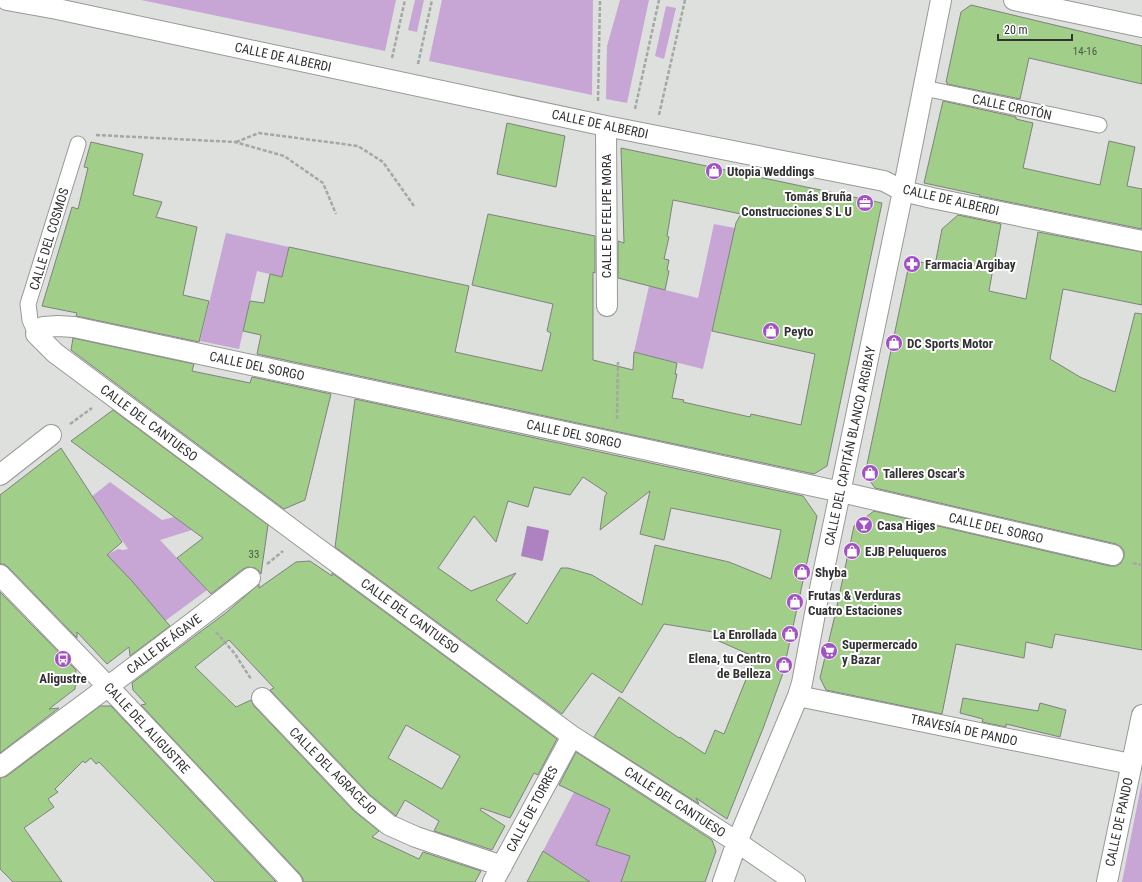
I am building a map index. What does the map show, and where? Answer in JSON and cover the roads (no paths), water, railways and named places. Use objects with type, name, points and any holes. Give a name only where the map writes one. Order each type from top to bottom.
[{"type":"street","name":"CALLE DE ALBERDI","points":[[7,0],[56,5],[606,126],[884,181],[903,191],[932,198],[1142,241]]},
{"type":"street","name":"CALLE DEL CAPITÁN BLANCO ARGIBAY","points":[[723,882],[736,842],[798,696],[802,683],[817,603],[903,191],[941,0]]},
{"type":"street","points":[[1014,0],[1142,27]]},
{"type":"street","name":"CALLE CROTÓN","points":[[924,88],[1099,125]]},
{"type":"street","name":"CALLE DE FELIPE MORA","points":[[606,126],[607,306]]},
{"type":"street","name":"CALLE DEL COSMOS","points":[[36,334],[30,320],[28,304],[78,144]]},
{"type":"street","name":"CALLE DEL SORGO","points":[[36,334],[44,327],[74,327],[841,492],[1113,555]]},
{"type":"street","name":"CALLE DEL CANTUESO","points":[[36,334],[61,357],[572,736],[795,882]]},
{"type":"street","points":[[0,475],[58,432]]},
{"type":"street","name":"CALLE DE ÁGAVE","points":[[0,767],[108,687],[256,573]]},
{"type":"street","name":"CALLE DEL ALIGUSTRE","points":[[0,575],[292,882]]},
{"type":"street","name":"TRAVESÍA DE PANDO","points":[[798,696],[1131,764]]},
{"type":"street","name":"CALLE DEL AGRACEJO","points":[[262,698],[362,803],[388,824],[398,830],[497,874]]},
{"type":"street","name":"CALLE DE PANDO","points":[[1107,882],[1142,715]]},
{"type":"street","name":"CALLE DE TORRES","points":[[497,874],[572,736]]},
{"type":"place","name":"Utopia Weddings","points":[[714,171]]},
{"type":"place","name":"Tomás Bruña Construcciones S L U","points":[[865,203]]},
{"type":"place","name":"Farmacia Argibay","points":[[912,264]]},
{"type":"place","name":"Peyto","points":[[771,331]]},
{"type":"place","name":"DC Sports Motor","points":[[894,343]]},
{"type":"place","name":"Talleres Oscar's","points":[[870,473]]},
{"type":"place","name":"Casa Higes","points":[[864,525]]},
{"type":"place","name":"EJB Peluqueros","points":[[852,551]]},
{"type":"place","name":"Shyba","points":[[802,572]]},
{"type":"place","name":"Frutas & Verduras Cuatro Estaciones","points":[[795,602]]},
{"type":"place","name":"La Enrollada","points":[[790,634]]},
{"type":"place","name":"Supermercado y Bazar","points":[[829,651]]},
{"type":"place","name":"Aligustre","points":[[63,659]]},
{"type":"place","name":"Elena, tu Centro de Belleza","points":[[784,665]]}]
